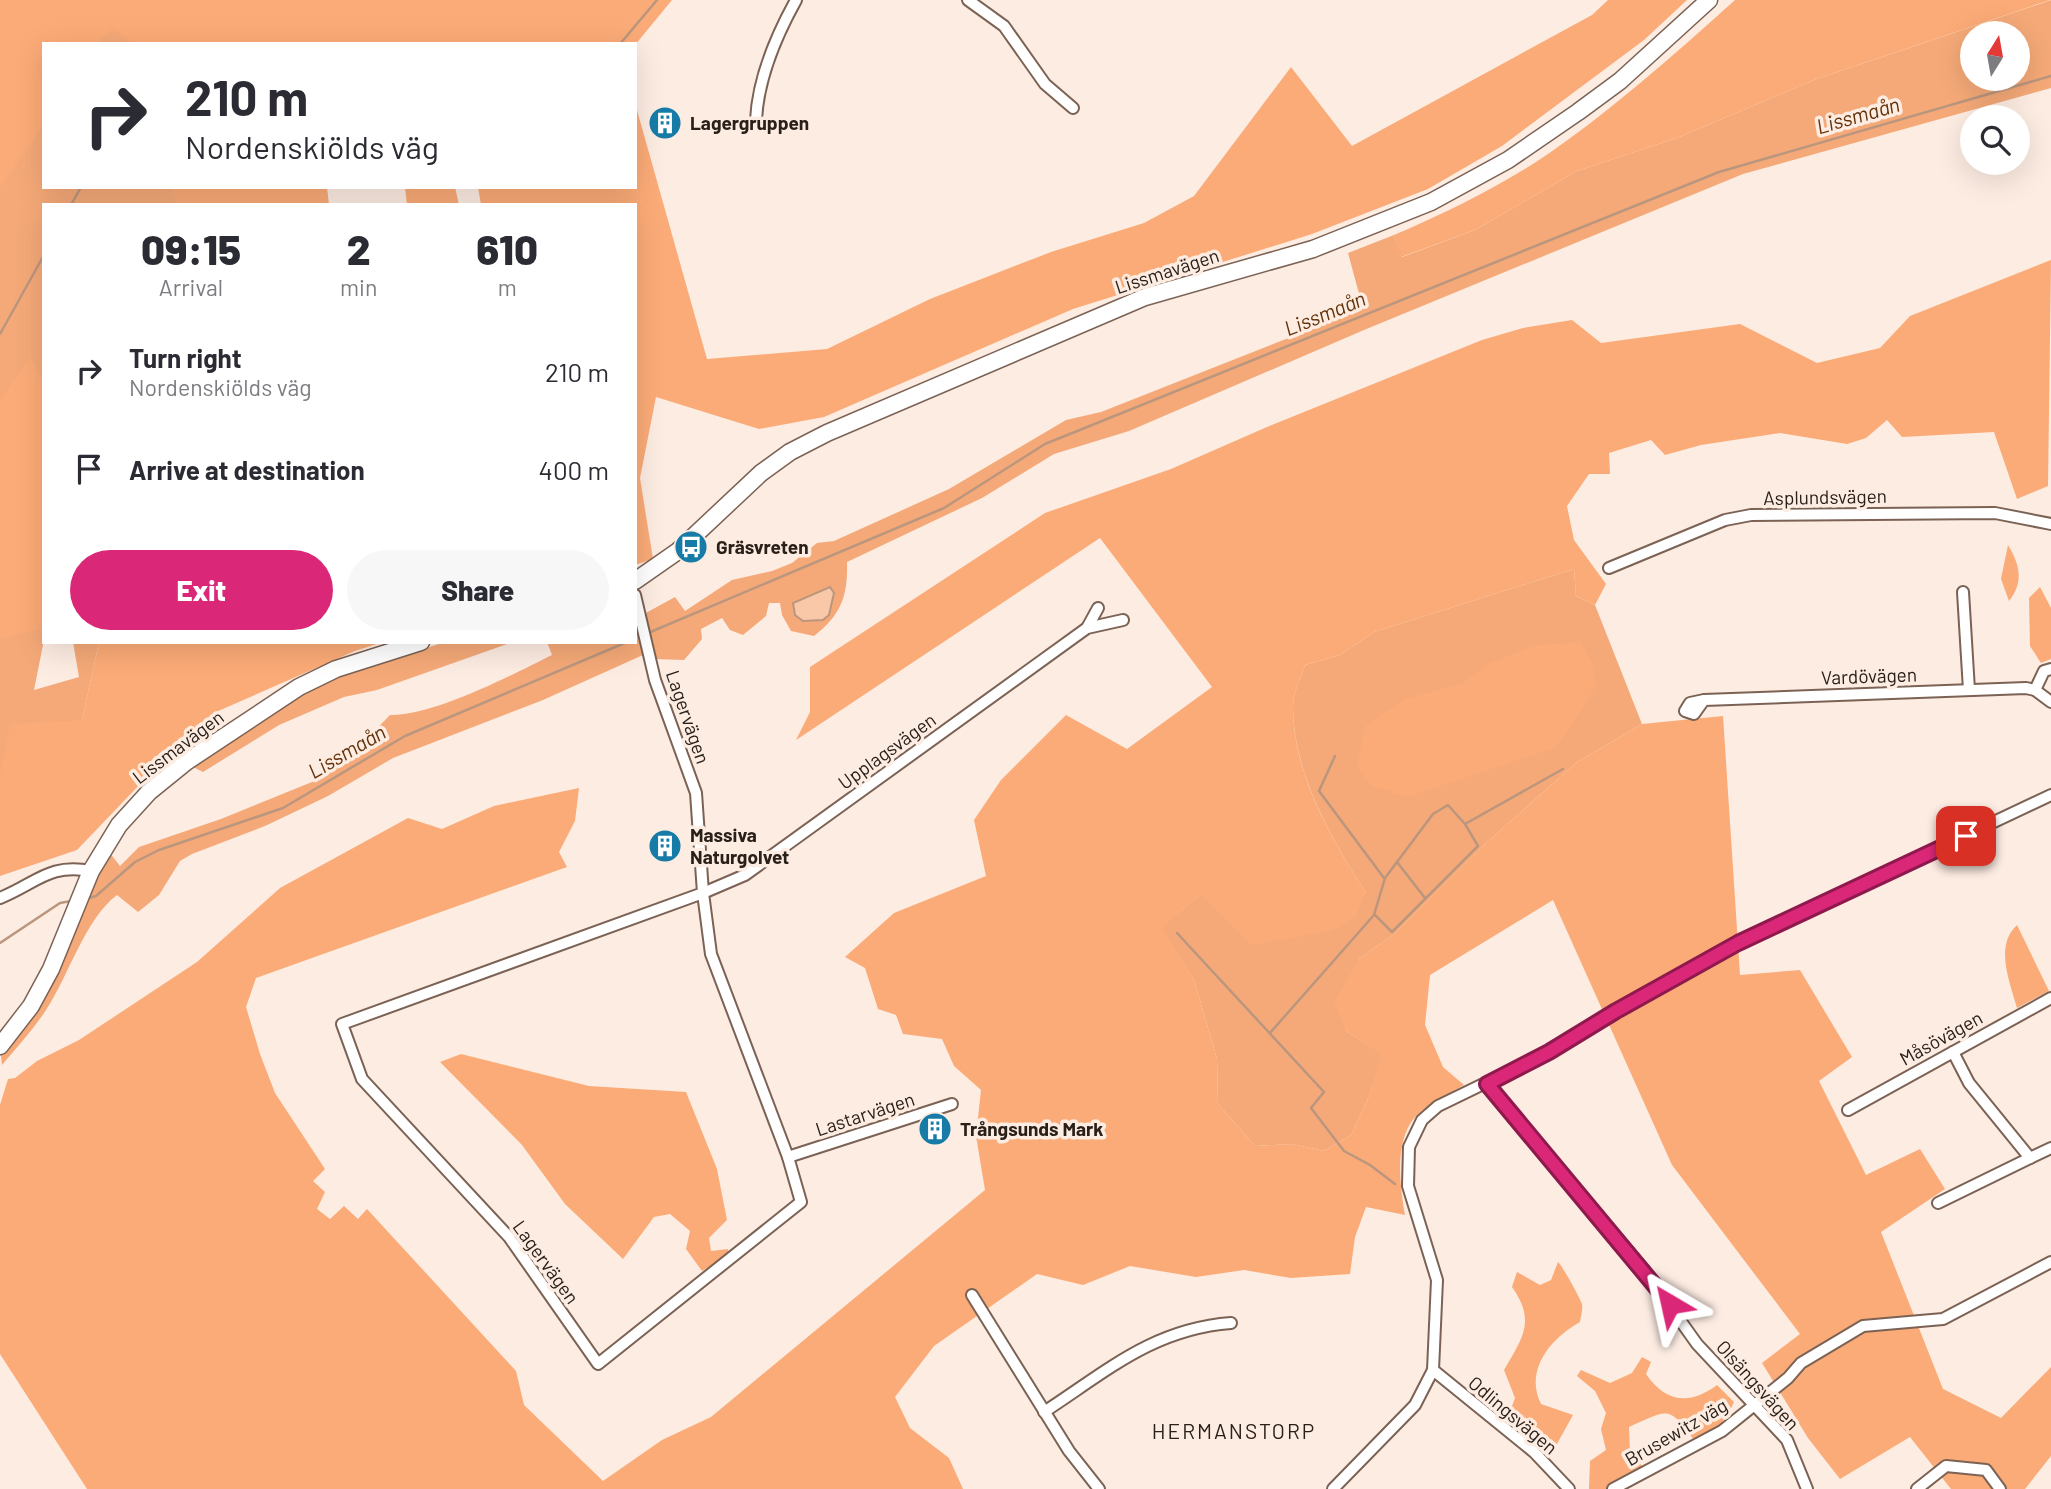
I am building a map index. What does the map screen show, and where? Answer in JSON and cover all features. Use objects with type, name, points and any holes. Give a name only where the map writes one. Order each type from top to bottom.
[{"type":"street","points":[[756,120],[757,100],[770,59],[796,0]]},
{"type":"street","points":[[968,0],[1004,26],[1045,84],[1073,108]]},
{"type":"street","name":"Lissmavägen","points":[[637,580],[678,551],[761,473],[790,452],[827,433],[1145,297],[1313,249],[1431,202],[1508,160],[1620,81],[1709,0]]},
{"type":"street","name":"Asplundsvägen","points":[[1609,568],[1725,520],[1751,515],[1995,513],[2051,524]]},
{"type":"street","points":[[1963,592],[1969,690]]},
{"type":"street","name":"Lagervägen","points":[[637,604],[655,680],[696,793],[703,893],[711,954],[788,1157],[801,1202],[598,1364],[509,1237],[362,1079],[342,1024],[703,893]]},
{"type":"street","points":[[1087,628],[1098,608]]},
{"type":"street","points":[[1087,628],[1123,620]]},
{"type":"street","name":"Upplagsvägen","points":[[703,893],[745,875],[1087,628]]},
{"type":"street","name":"Lissmavägen","points":[[0,1046],[31,1006],[51,969],[91,871],[119,825],[149,792],[186,762],[299,687],[336,669],[415,644]]},
{"type":"street","points":[[2051,669],[2044,671],[2035,690],[2051,702]]},
{"type":"street","name":"Vardövägen","points":[[1704,700],[2035,690]]},
{"type":"street","points":[[1333,1489],[1415,1405],[1433,1370],[1437,1280],[1408,1186],[1409,1147],[1422,1120],[1438,1107],[1549,1052],[1738,943],[2051,795]]},
{"type":"street","points":[[0,898],[53,870],[69,867],[91,871]]},
{"type":"street","name":"Måsövägen","points":[[1848,1110],[2051,998]]},
{"type":"street","points":[[1953,1052],[1969,1083],[2030,1158]]},
{"type":"street","name":"Olsängsvägen","points":[[1487,1084],[1645,1271],[1697,1344],[1787,1440],[1807,1489]]},
{"type":"street","name":"Lastarvägen","points":[[788,1157],[952,1104]]},
{"type":"street","points":[[1938,1203],[2051,1148]]},
{"type":"street","name":"Brusewitz väg","points":[[1613,1489],[1722,1431],[1788,1378],[1801,1363],[1863,1326],[1943,1318],[2051,1262]]},
{"type":"street","points":[[972,1295],[1044,1412],[1099,1489]]},
{"type":"street","points":[[1044,1412],[1155,1340],[1197,1326],[1231,1323]]},
{"type":"street","name":"Odlingsvägen","points":[[1433,1370],[1534,1452],[1569,1489]]},
{"type":"street","points":[[1917,1489],[1946,1466],[1986,1470],[2000,1489]]},
{"type":"shaded area","points":[[0,0],[563,42],[42,42],[42,189],[284,189],[251,203],[42,203],[43,644],[34,690],[79,677],[73,644],[99,644],[82,720],[0,863]]},
{"type":"shaded area","points":[[0,0],[672,0],[637,43],[131,42],[112,27],[99,42],[42,42],[42,126],[0,188]]},
{"type":"shaded area","points":[[1608,0],[1687,0],[1644,40],[1502,146],[1428,189],[1312,234],[1073,309],[824,417],[759,429],[656,397],[640,478],[653,559],[637,564],[637,203],[481,203],[478,189],[637,189],[637,110],[707,359],[827,349],[930,299],[1051,252],[1144,223],[1194,196],[1291,67],[1352,146],[1592,15]]},
{"type":"shaded area","points":[[1735,0],[2050,0],[1988,21],[1960,21],[1960,31],[1814,80],[1677,138],[1577,171],[1475,230],[1401,257],[1394,235],[1484,192],[1536,162],[1587,126]]},
{"type":"shaded area","points":[[2051,0],[2051,88],[1990,105],[1960,105],[1960,113],[1743,174],[1364,330],[1129,431],[1054,454],[982,498],[847,562],[846,585],[841,604],[831,620],[814,636],[791,631],[782,615],[780,603],[769,603],[766,616],[743,635],[730,630],[722,618],[701,629],[702,639],[684,660],[655,659],[644,614],[675,597],[685,611],[732,580],[772,571],[792,563],[817,543],[834,541],[949,489],[1066,420],[1101,412],[1352,313],[1361,301],[1348,253],[1394,235],[1402,257],[1475,230],[1577,171],[1677,138],[1814,80],[1960,31],[1960,91],[2030,91],[2030,21],[1989,21]]},
{"type":"shaded area","points":[[171,189],[327,189],[329,203],[178,203]]},
{"type":"shaded area","points":[[405,189],[455,189],[459,203],[407,203]]},
{"type":"shaded area","points":[[2051,260],[2048,486],[2017,499],[1994,432],[1902,437],[1887,420],[1866,438],[1847,444],[1780,433],[1701,445],[1665,455],[1651,440],[1609,453],[1610,474],[1589,474],[1567,506],[1574,540],[1606,584],[1595,605],[1576,596],[1574,569],[1374,632],[1340,655],[1305,665],[1293,706],[1299,756],[1316,804],[1366,893],[1355,917],[1332,931],[1252,945],[1201,894],[1162,927],[1194,980],[1217,1059],[1218,1104],[1255,1146],[1292,1144],[1324,1151],[1351,1135],[1367,1101],[1382,1054],[1346,1031],[1334,1002],[1359,959],[1394,934],[1485,844],[1577,762],[1642,724],[1723,716],[1740,975],[1800,970],[1852,1057],[1819,1081],[1866,1175],[1920,1149],[1945,1189],[1881,1232],[1943,1389],[2001,1418],[2051,1367],[2051,1456],[2025,1489],[1951,1489],[1910,1437],[1840,1479],[1808,1438],[1762,1363],[1800,1334],[1672,1165],[1553,900],[1430,975],[1425,1025],[1443,1067],[1464,1085],[1429,1106],[1410,1124],[1400,1163],[1405,1215],[1366,1207],[1355,1237],[1350,1274],[1291,1278],[1244,1270],[1196,1277],[1130,1266],[1083,1285],[1037,1274],[934,1346],[895,1397],[910,1428],[949,1458],[963,1489],[87,1489],[0,1354],[0,1105],[8,1079],[15,1078],[37,1061],[79,1040],[197,962],[280,888],[408,818],[442,829],[494,806],[579,788],[575,821],[559,852],[567,867],[256,978],[246,1007],[275,1093],[325,1169],[313,1181],[325,1192],[317,1209],[330,1219],[344,1206],[358,1219],[367,1209],[516,1371],[524,1405],[603,1481],[662,1440],[711,1417],[985,1190],[976,1136],[981,1090],[954,1066],[942,1039],[903,1034],[896,1015],[878,1009],[865,968],[845,957],[894,913],[986,876],[974,820],[1001,780],[1066,715],[1127,749],[1212,687],[1100,538],[796,740],[810,712],[810,667],[1045,513],[1171,469],[1482,340],[1523,328],[1572,320],[1601,343],[1740,324],[1817,363],[1880,348],[1910,316]]},
{"type":"shaded area","points":[[30,357],[42,380],[42,628],[0,639],[0,400]]},
{"type":"shaded area","points":[[2008,545],[2019,573],[2017,587],[2009,601],[2001,579]]},
{"type":"shaded area","points":[[1574,569],[1576,596],[1595,605],[1642,724],[1577,762],[1485,844],[1394,934],[1359,959],[1346,1031],[1383,1054],[1367,1101],[1351,1135],[1324,1151],[1292,1144],[1255,1146],[1218,1104],[1217,1059],[1194,980],[1161,927],[1201,894],[1366,893],[1316,804],[1299,756],[1293,706],[1305,665],[1340,655],[1374,632]]},
{"type":"shaded area","points":[[830,587],[834,593],[829,615],[823,620],[803,621],[795,615],[793,603]]},
{"type":"shaded area","points":[[2040,587],[2051,608],[2051,659],[2041,663],[2030,646],[2029,598]]},
{"type":"shaded area","points":[[637,629],[643,655],[543,700],[393,758],[328,796],[265,826],[192,854],[180,861],[159,895],[138,912],[117,895],[96,918],[46,1010],[2,1065],[1,1055],[25,1023],[109,852],[120,866],[139,847],[221,819],[312,782],[345,761],[390,715],[408,714],[450,702],[552,655],[548,644],[637,644]]},
{"type":"shaded area","points":[[1581,642],[1593,663],[1596,686],[1557,747],[1407,797],[1371,786],[1357,765],[1366,725],[1403,700],[1463,683],[1489,663],[1538,645]]},
{"type":"shaded area","points":[[99,644],[377,644],[216,712],[144,780],[77,850],[0,876],[0,775],[10,724],[82,720]]},
{"type":"shaded area","points":[[439,644],[507,644],[377,690],[344,697],[279,725],[203,772],[189,765],[280,705],[329,679]]},
{"type":"shaded area","points":[[2017,925],[2049,991],[2017,1008],[2005,954],[2006,943]]},
{"type":"shaded area","points":[[461,1054],[589,1086],[686,1092],[717,1169],[727,1220],[709,1238],[711,1251],[728,1249],[729,1255],[702,1271],[686,1249],[690,1231],[670,1214],[654,1217],[623,1259],[565,1204],[522,1145],[440,1062]]},
{"type":"shaded area","points":[[1558,1262],[1581,1301],[1580,1322],[1559,1337],[1543,1356],[1538,1367],[1537,1391],[1541,1404],[1573,1415],[1553,1451],[1540,1451],[1507,1420],[1515,1398],[1504,1370],[1524,1329],[1524,1310],[1512,1287],[1517,1272],[1540,1285],[1551,1280]]},
{"type":"shaded area","points":[[1642,1357],[1651,1362],[1646,1374],[1669,1395],[1678,1398],[1697,1396],[1717,1385],[1734,1402],[1718,1426],[1694,1440],[1678,1420],[1666,1414],[1629,1427],[1630,1453],[1643,1467],[1607,1489],[1589,1489],[1590,1461],[1606,1450],[1601,1429],[1606,1413],[1595,1391],[1577,1376],[1581,1370],[1610,1383],[1632,1373]]},
{"type":"waterway","points":[[622,42],[657,0]]},
{"type":"waterway","name":"Lissmaån","points":[[648,633],[944,508],[1045,444],[1719,172],[2051,76]]},
{"type":"waterway","points":[[72,203],[80,189]]},
{"type":"waterway","points":[[0,334],[42,259]]},
{"type":"waterway","name":"Lissmaån","points":[[89,898],[96,896],[135,862],[159,850],[283,808],[405,736],[622,644]]},
{"type":"waterway","points":[[1335,756],[1319,791],[1384,878]]},
{"type":"waterway","points":[[1375,915],[1392,932],[1478,846],[1465,824],[1563,769]]},
{"type":"waterway","points":[[1270,1033],[1374,915],[1385,878],[1433,814],[1448,805],[1465,824]]},
{"type":"waterway","points":[[1397,862],[1425,898]]},
{"type":"waterway","name":"Lissmaån","points":[[0,943],[60,903],[71,901]]},
{"type":"waterway","points":[[1177,933],[1324,1092],[1311,1108],[1344,1151],[1370,1165],[1395,1184]]},
{"type":"place","name":"Lagergruppen","points":[[665,123]]},
{"type":"place","name":"Gräsvreten","points":[[691,547]]},
{"type":"place","name":"Massiva Naturgolvet","points":[[665,846]]},
{"type":"place","name":"Trångsunds Mark","points":[[935,1129]]},
{"type":"district","name":"HERMANSTORP","points":[[1234,1432]]},
{"type":"route","points":[[1670,1304],[1487,1084],[1549,1052],[1738,943],[1966,836]]}]
